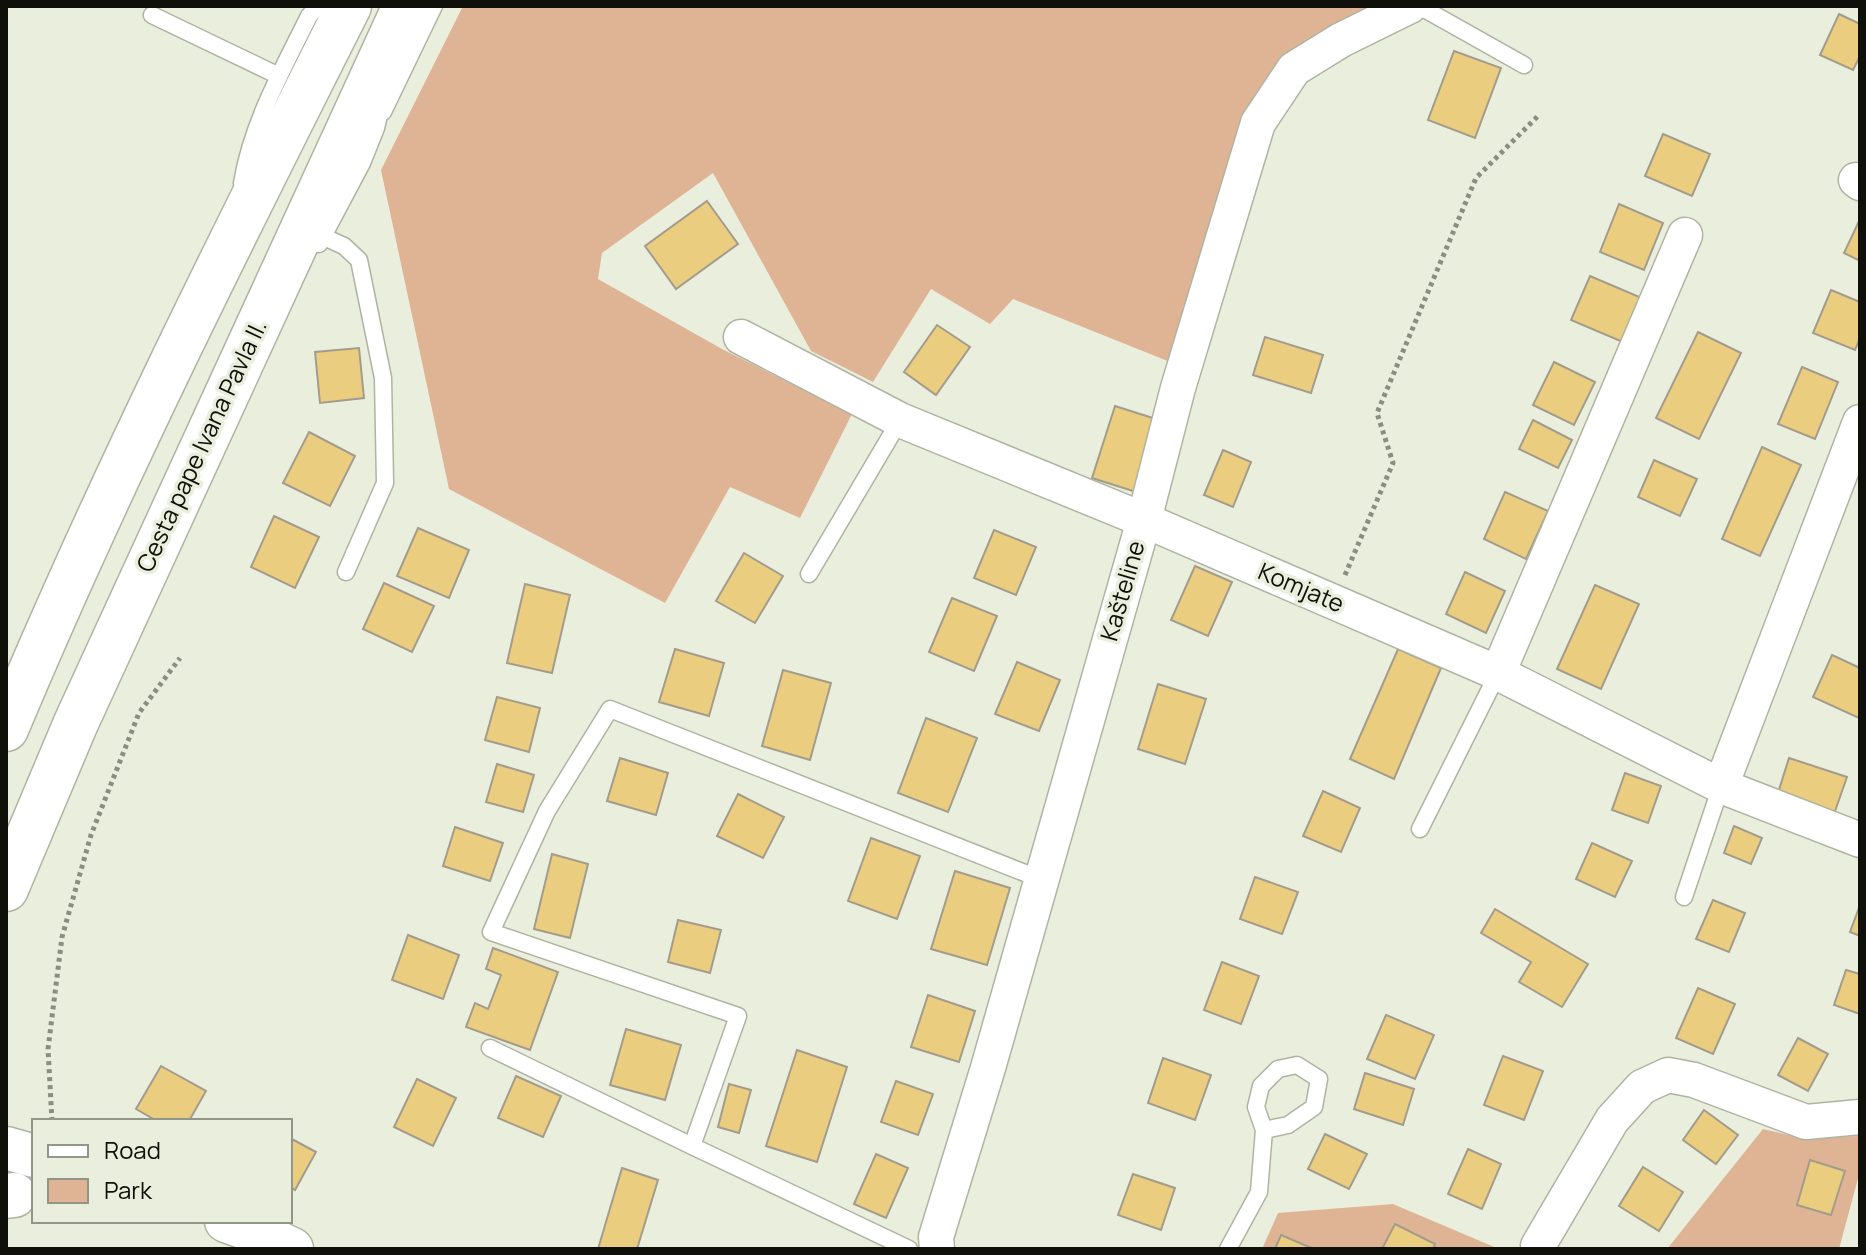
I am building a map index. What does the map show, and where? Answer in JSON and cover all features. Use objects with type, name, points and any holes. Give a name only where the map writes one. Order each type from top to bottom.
[{"type":"main road","points":[[6,729],[98,519],[234,234],[349,6]]},
{"type":"main road","name":"Cesta pape Ivana Pavla II.","points":[[6,889],[75,725],[275,287],[412,12]]},
{"type":"street","name":"Kašteline","points":[[937,1249],[936,1237],[988,1068],[1144,520],[1178,388],[1258,123],[1294,69],[1341,40],[1410,6]]},
{"type":"street","points":[[1498,673],[1685,235]]},
{"type":"street","name":"Komjate","points":[[741,337],[900,420],[1144,520],[1498,673],[1721,786],[1860,840]]},
{"type":"street","points":[[1721,786],[1860,422]]},
{"type":"street","points":[[1538,1246],[1612,1120],[1642,1087],[1668,1075],[1694,1080],[1806,1122],[1860,1117]]},
{"type":"street","points":[[6,1148],[32,1155]]},
{"type":"street","points":[[232,1223],[292,1249]]},
{"type":"lane","points":[[234,234],[247,154],[262,112],[309,16],[318,6]]},
{"type":"lane","points":[[1419,6],[1524,65]]},
{"type":"lane","points":[[376,128],[412,12]]},
{"type":"lane","points":[[275,287],[302,264],[324,237],[362,163],[412,12]]},
{"type":"lane","points":[[152,15],[279,76]]},
{"type":"lane","points":[[324,237],[344,246],[359,260],[383,378],[385,483],[346,572]]},
{"type":"lane","points":[[809,574],[900,420]]},
{"type":"lane","points":[[1420,829],[1498,673]]},
{"type":"lane","points":[[692,1146],[738,1016],[491,932],[547,811],[610,709],[1040,879]]},
{"type":"lane","points":[[1684,897],[1721,786]]},
{"type":"lane","points":[[490,1048],[909,1249]]},
{"type":"lane","points":[[1228,1249],[1259,1192],[1264,1130]]},
{"type":"path","points":[[1334,602],[1393,463],[1377,413],[1414,325],[1476,178],[1539,115]]},
{"type":"path","points":[[52,1119],[48,1049],[66,923],[91,835],[139,713],[180,658]]},
{"type":"green space","points":[[463,6],[1380,6],[1333,30],[1260,88],[1241,140],[1175,364],[1013,299],[990,324],[931,289],[873,382],[811,351],[713,173],[602,253],[598,279],[722,349],[852,414],[800,518],[730,487],[665,603],[449,489],[381,170]]},
{"type":"green space","points":[[1763,1129],[1801,1138],[1860,1136],[1860,1171],[1839,1249],[1667,1249]]},
{"type":"green space","points":[[1393,1204],[1499,1249],[1262,1249],[1278,1213]]},
{"type":"building","points":[[1839,14],[1860,24],[1860,56],[1853,70],[1820,55]]},
{"type":"building","points":[[1454,51],[1501,68],[1475,138],[1428,120]]},
{"type":"building","points":[[1663,134],[1710,154],[1692,196],[1645,176]]},
{"type":"building","points":[[707,201],[738,244],[676,289],[645,246]]},
{"type":"building","points":[[1619,204],[1663,223],[1644,270],[1600,252]]},
{"type":"building","points":[[1860,219],[1860,261],[1844,253]]},
{"type":"building","points":[[1590,276],[1644,299],[1625,343],[1571,320]]},
{"type":"building","points":[[1831,290],[1860,302],[1860,338],[1855,350],[1813,333]]},
{"type":"building","points":[[937,325],[970,347],[936,395],[904,372]]},
{"type":"building","points":[[1698,332],[1741,353],[1699,439],[1656,418]]},
{"type":"building","points":[[1265,337],[1323,355],[1311,393],[1253,375]]},
{"type":"building","points":[[359,348],[364,398],[320,403],[315,352]]},
{"type":"building","points":[[1554,362],[1595,382],[1574,425],[1533,405]]},
{"type":"building","points":[[1802,367],[1838,382],[1815,439],[1778,424]]},
{"type":"building","points":[[1115,406],[1159,420],[1136,492],[1092,478]]},
{"type":"building","points":[[1533,420],[1572,440],[1558,468],[1519,449]]},
{"type":"building","points":[[309,432],[355,456],[330,506],[283,483]]},
{"type":"building","points":[[1762,447],[1801,465],[1760,556],[1722,539]]},
{"type":"building","points":[[1223,450],[1251,462],[1233,507],[1204,495]]},
{"type":"building","points":[[1654,460],[1697,479],[1680,516],[1638,497]]},
{"type":"building","points":[[1505,492],[1548,511],[1526,559],[1484,539]]},
{"type":"building","points":[[274,516],[319,537],[295,588],[251,567]]},
{"type":"building","points":[[418,528],[469,550],[449,598],[397,576]]},
{"type":"building","points":[[994,530],[1036,547],[1016,595],[974,578]]},
{"type":"building","points":[[744,553],[783,576],[755,623],[716,601]]},
{"type":"building","points":[[1195,566],[1232,582],[1208,636],[1171,620]]},
{"type":"building","points":[[1465,572],[1505,591],[1486,633],[1446,614]]},
{"type":"building","points":[[384,583],[434,606],[412,652],[363,629]]},
{"type":"building","points":[[525,584],[570,595],[552,673],[507,663]]},
{"type":"building","points":[[1595,585],[1639,604],[1601,689],[1557,669]]},
{"type":"building","points":[[952,598],[997,616],[974,671],[929,652]]},
{"type":"building","points":[[675,649],[724,663],[709,716],[659,702]]},
{"type":"building","points":[[1398,649],[1441,668],[1394,779],[1350,759]]},
{"type":"building","points":[[1832,655],[1860,668],[1859,718],[1813,697]]},
{"type":"building","points":[[1017,662],[1060,680],[1039,731],[995,714]]},
{"type":"building","points":[[783,670],[831,683],[810,760],[762,746]]},
{"type":"building","points":[[1158,684],[1206,699],[1185,764],[1138,749]]},
{"type":"building","points":[[497,697],[540,708],[529,752],[485,740]]},
{"type":"building","points":[[926,718],[977,738],[948,812],[898,793]]},
{"type":"building","points":[[620,758],[668,773],[656,815],[607,801]]},
{"type":"building","points":[[1789,758],[1847,777],[1834,814],[1777,796]]},
{"type":"building","points":[[497,764],[534,775],[523,812],[486,802]]},
{"type":"building","points":[[1625,773],[1661,786],[1648,823],[1612,810]]},
{"type":"building","points":[[1323,791],[1360,808],[1341,852],[1303,836]]},
{"type":"building","points":[[738,794],[784,817],[763,858],[717,836]]},
{"type":"building","points":[[1734,826],[1762,838],[1751,864],[1724,853]]},
{"type":"building","points":[[455,827],[503,843],[490,881],[443,866]]},
{"type":"building","points":[[871,838],[920,856],[897,919],[848,901]]},
{"type":"building","points":[[1592,843],[1632,861],[1615,897],[1576,879]]},
{"type":"building","points":[[552,854],[588,864],[570,938],[534,929]]},
{"type":"building","points":[[955,871],[1010,888],[987,965],[931,949]]},
{"type":"building","points":[[1255,877],[1298,892],[1282,934],[1240,919]]},
{"type":"building","points":[[1713,900],[1745,913],[1729,952],[1696,939]]},
{"type":"building","points":[[1860,905],[1860,936],[1850,932]]},
{"type":"building","points":[[1495,909],[1588,964],[1562,1007],[1519,982],[1531,962],[1481,933]]},
{"type":"building","points":[[678,920],[721,930],[710,973],[668,962]]},
{"type":"building","points":[[408,935],[459,955],[443,999],[392,980]]},
{"type":"building","points":[[493,948],[558,972],[530,1050],[466,1027],[475,1003],[488,1009],[501,975],[486,969]]},
{"type":"building","points":[[1222,962],[1259,976],[1241,1024],[1204,1010]]},
{"type":"building","points":[[1846,970],[1860,974],[1860,1014],[1834,1005]]},
{"type":"building","points":[[1698,988],[1735,1004],[1713,1054],[1676,1038]]},
{"type":"building","points":[[928,995],[975,1011],[959,1062],[911,1047]]},
{"type":"building","points":[[1386,1015],[1434,1035],[1415,1079],[1367,1059]]},
{"type":"building","points":[[626,1029],[681,1045],[665,1100],[610,1085]]},
{"type":"building","points":[[1798,1038],[1828,1054],[1808,1091],[1778,1075]]},
{"type":"building","points":[[797,1050],[847,1067],[817,1162],[766,1146]]},
{"type":"building","points":[[1503,1056],[1543,1071],[1524,1120],[1484,1105]]},
{"type":"building","points":[[1163,1058],[1211,1075],[1195,1120],[1148,1103]]},
{"type":"building","points":[[161,1066],[206,1091],[190,1119],[154,1119],[136,1109]]},
{"type":"building","points":[[1365,1073],[1414,1089],[1403,1125],[1354,1109]]},
{"type":"building","points":[[516,1076],[561,1096],[543,1137],[498,1118]]},
{"type":"building","points":[[417,1079],[456,1098],[433,1146],[394,1127]]},
{"type":"building","points":[[896,1081],[933,1094],[918,1135],[881,1122]]},
{"type":"building","points":[[729,1084],[751,1090],[739,1133],[718,1127]]},
{"type":"building","points":[[1704,1110],[1738,1135],[1716,1164],[1683,1140]]},
{"type":"building","points":[[1325,1134],[1367,1154],[1349,1189],[1308,1169]]},
{"type":"building","points":[[292,1139],[316,1152],[295,1190],[292,1188]]},
{"type":"building","points":[[1468,1149],[1501,1164],[1482,1209],[1448,1194]]},
{"type":"building","points":[[876,1154],[908,1168],[886,1218],[854,1204]]},
{"type":"building","points":[[1810,1160],[1845,1171],[1831,1215],[1797,1205]]},
{"type":"building","points":[[1643,1167],[1683,1192],[1659,1231],[1619,1206]]},
{"type":"building","points":[[622,1168],[658,1180],[637,1249],[598,1249]]},
{"type":"building","points":[[1133,1174],[1175,1188],[1161,1230],[1118,1215]]},
{"type":"building","points":[[1395,1224],[1435,1244],[1433,1249],[1382,1249]]},
{"type":"building","points":[[1281,1235],[1314,1249],[1275,1249]]}]
